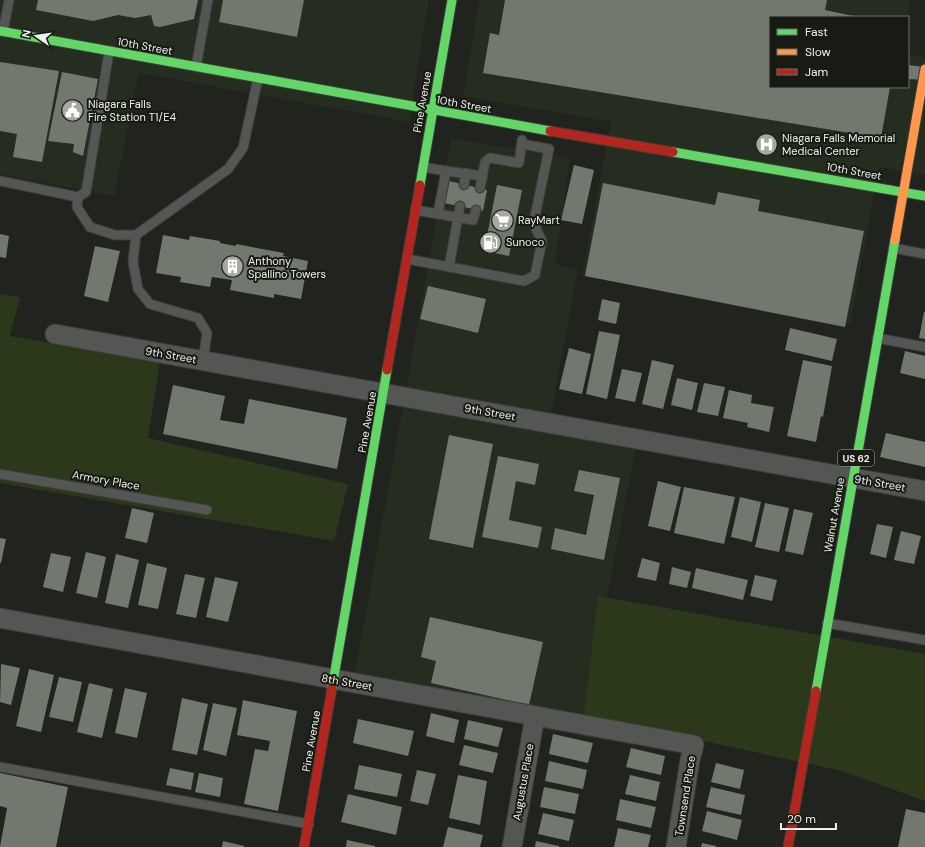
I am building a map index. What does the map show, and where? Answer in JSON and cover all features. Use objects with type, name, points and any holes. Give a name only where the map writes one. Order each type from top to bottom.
[{"type":"main road","name":"Pine Avenue","points":[[304,847],[452,0]]},
{"type":"main road","name":"10th Street","points":[[1,31],[432,110],[925,196]]},
{"type":"main road","name":"Walnut Avenue","points":[[788,847],[925,69]]},
{"type":"street","name":"9th Street","points":[[55,334],[925,491]]},
{"type":"street","name":"8th Street","points":[[0,618],[694,745]]},
{"type":"street","name":"Augustus Place","points":[[512,847],[535,716]]},
{"type":"street","name":"Townsend Place","points":[[676,847],[690,760],[694,745]]},
{"type":"lane","points":[[1,31],[9,0]]},
{"type":"lane","points":[[196,67],[208,0]]},
{"type":"lane","points":[[0,181],[78,197],[86,192],[109,52]]},
{"type":"lane","points":[[78,197],[77,207],[90,227],[115,235],[136,235],[228,169],[243,148],[258,78]]},
{"type":"lane","points":[[480,188],[485,162],[490,158],[519,163],[524,126]]},
{"type":"lane","points":[[407,259],[524,281],[535,275],[542,241],[536,228],[535,216],[548,149],[522,144]]},
{"type":"lane","points":[[423,167],[483,176]]},
{"type":"lane","points":[[438,213],[446,171]]},
{"type":"lane","points":[[464,184],[466,173]]},
{"type":"lane","points":[[448,267],[460,206]]},
{"type":"lane","points":[[415,210],[473,220],[476,210]]},
{"type":"lane","points":[[136,235],[133,262],[138,290],[150,304],[198,318],[207,333],[203,361]]},
{"type":"lane","points":[[893,248],[925,254]]},
{"type":"lane","points":[[878,338],[925,347]]},
{"type":"lane","name":"Armory Place","points":[[0,474],[207,510]]},
{"type":"lane","points":[[827,623],[925,640]]},
{"type":"lane","points":[[0,767],[309,824]]},
{"type":"shaded area","points":[[0,0],[429,0],[409,122],[139,73],[114,196],[0,174]]},
{"type":"shaded area","name":"Niagara Falls Memorial Medical Center","points":[[479,0],[910,0],[907,16],[769,16],[769,88],[909,88],[909,55],[925,58],[925,175],[879,167],[850,325],[582,276],[611,122],[463,96]]},
{"type":"shaded area","points":[[451,138],[570,158],[555,264],[578,270],[551,415],[639,433],[584,715],[355,673]]},
{"type":"green space","points":[[0,294],[20,297],[10,336],[160,361],[148,438],[348,484],[334,541],[0,483]]},
{"type":"green space","points":[[598,596],[925,654],[925,801],[842,771],[584,715]]},
{"type":"building","points":[[38,0],[198,0],[194,19],[160,27],[154,26],[151,15],[135,18],[118,15],[93,21],[36,10]]},
{"type":"building","points":[[223,0],[304,0],[297,37],[219,22]]},
{"type":"building","name":"Niagara Falls Memorial Medical Center","points":[[505,0],[827,0],[825,10],[853,16],[769,16],[769,88],[890,88],[881,138],[483,73],[490,33],[499,35]]},
{"type":"building","points":[[0,62],[59,71],[42,162],[13,157],[17,134],[0,131]]},
{"type":"building","points":[[909,65],[925,67],[925,80],[909,79]]},
{"type":"building","name":"Niagara Falls Fire Station T1/E4","points":[[62,72],[98,79],[83,156],[73,152],[74,144],[48,141]]},
{"type":"building","points":[[574,165],[594,170],[582,224],[561,220]]},
{"type":"building","points":[[449,181],[487,190],[483,211],[444,203]]},
{"type":"building","points":[[603,183],[715,205],[718,192],[760,200],[758,211],[864,231],[845,327],[585,276]]},
{"type":"building","name":"RayMart","points":[[497,185],[522,190],[509,256],[484,251]]},
{"type":"building","points":[[0,234],[9,236],[6,258],[0,257]]},
{"type":"building","name":"Anthony Spallino Towers","points":[[163,235],[189,240],[190,236],[220,241],[220,243],[236,246],[236,244],[284,253],[283,256],[308,261],[301,299],[274,294],[274,298],[230,290],[232,280],[212,277],[210,287],[180,282],[181,277],[156,273]]},
{"type":"building","points":[[95,246],[120,251],[108,302],[84,296]]},
{"type":"building","points":[[428,286],[486,299],[478,333],[420,319]]},
{"type":"building","points":[[602,299],[620,303],[616,324],[598,320]]},
{"type":"building","points":[[925,312],[925,339],[919,338]]},
{"type":"building","points":[[790,328],[837,339],[832,361],[785,350]]},
{"type":"building","points":[[599,331],[620,335],[607,399],[586,394]]},
{"type":"building","points":[[569,348],[591,354],[582,394],[559,389]]},
{"type":"building","points":[[905,351],[925,356],[925,379],[900,373]]},
{"type":"building","points":[[652,360],[674,365],[663,409],[642,404]]},
{"type":"building","points":[[803,360],[832,366],[823,417],[821,416],[816,442],[787,436]]},
{"type":"building","points":[[622,369],[642,373],[635,402],[615,398]]},
{"type":"building","points":[[677,378],[698,383],[692,410],[671,405]]},
{"type":"building","points":[[704,383],[725,387],[718,416],[697,412]]},
{"type":"building","points":[[173,385],[225,396],[220,420],[244,424],[249,399],[347,418],[337,469],[163,434]]},
{"type":"building","points":[[729,390],[752,395],[751,403],[774,407],[769,432],[747,427],[748,423],[723,418]]},
{"type":"building","points":[[886,433],[925,442],[925,467],[880,457]]},
{"type":"building","points":[[449,435],[493,444],[473,548],[429,539]]},
{"type":"building","points":[[498,456],[539,464],[535,485],[516,481],[509,520],[542,527],[538,548],[482,537]]},
{"type":"building","points":[[579,470],[620,478],[604,560],[551,549],[555,528],[586,535],[594,495],[574,491]]},
{"type":"building","points":[[658,481],[681,487],[670,531],[648,526]]},
{"type":"building","points":[[684,487],[735,497],[724,544],[674,533]]},
{"type":"building","points":[[740,497],[761,502],[752,542],[731,537]]},
{"type":"building","points":[[765,503],[789,508],[779,552],[755,547]]},
{"type":"building","points":[[132,508],[154,513],[147,543],[125,538]]},
{"type":"building","points":[[794,509],[813,513],[803,555],[785,551]]},
{"type":"building","points":[[877,524],[893,527],[886,558],[870,554]]},
{"type":"building","points":[[901,531],[921,536],[914,564],[894,560]]},
{"type":"building","points":[[0,538],[6,539],[1,563],[0,563]]},
{"type":"building","points":[[86,552],[106,557],[97,598],[76,593]]},
{"type":"building","points":[[51,553],[71,557],[63,592],[43,587]]},
{"type":"building","points":[[116,554],[139,560],[128,608],[105,603]]},
{"type":"building","points":[[642,558],[660,563],[656,581],[637,577]]},
{"type":"building","points":[[147,563],[167,568],[158,609],[138,605]]},
{"type":"building","points":[[672,567],[691,572],[687,588],[669,584]]},
{"type":"building","points":[[696,568],[748,580],[743,600],[692,588]]},
{"type":"building","points":[[185,574],[205,578],[196,618],[176,614]]},
{"type":"building","points":[[755,575],[777,580],[772,601],[750,596]]},
{"type":"building","points":[[215,577],[238,582],[228,622],[206,617]]},
{"type":"building","points":[[430,617],[543,642],[529,705],[431,683],[436,661],[421,657]]},
{"type":"building","points":[[1,664],[20,668],[11,705],[0,702]]},
{"type":"building","points":[[29,669],[54,675],[41,732],[16,726]]},
{"type":"building","points":[[59,677],[82,682],[73,722],[49,717]]},
{"type":"building","points":[[89,683],[113,689],[102,738],[77,732]]},
{"type":"building","points":[[125,688],[147,693],[137,738],[115,733]]},
{"type":"building","points":[[182,698],[208,704],[197,755],[172,750]]},
{"type":"building","points":[[243,700],[297,711],[278,811],[244,804],[255,749],[268,751],[270,741],[237,735]]},
{"type":"building","points":[[213,703],[237,708],[226,756],[203,750]]},
{"type":"building","points":[[431,713],[459,720],[454,743],[426,736]]},
{"type":"building","points":[[358,719],[414,731],[408,756],[353,743]]},
{"type":"building","points":[[468,720],[503,728],[498,747],[464,739]]},
{"type":"building","points":[[553,734],[593,743],[588,763],[549,754]]},
{"type":"building","points":[[464,745],[498,753],[493,773],[459,765]]},
{"type":"building","points":[[631,748],[665,756],[661,775],[626,767]]},
{"type":"building","points":[[549,761],[587,770],[583,789],[545,781]]},
{"type":"building","points":[[716,763],[744,770],[740,789],[711,782]]},
{"type":"building","points":[[359,765],[402,774],[397,797],[354,789]]},
{"type":"building","points":[[170,768],[194,773],[191,790],[166,785]]},
{"type":"building","points":[[417,770],[436,774],[428,805],[410,801]]},
{"type":"building","points":[[0,773],[68,787],[56,847],[0,847],[7,808],[0,806]]},
{"type":"building","points":[[199,773],[223,778],[220,797],[195,792]]},
{"type":"building","points":[[458,775],[487,781],[480,825],[449,818]]},
{"type":"building","points":[[630,775],[660,782],[656,801],[625,794]]},
{"type":"building","points":[[544,787],[579,794],[575,814],[540,807]]},
{"type":"building","points":[[711,787],[745,795],[741,815],[706,807]]},
{"type":"building","points":[[348,794],[402,807],[396,835],[341,822]]},
{"type":"building","points":[[620,799],[656,807],[651,828],[616,820]]},
{"type":"building","points":[[906,809],[925,813],[925,847],[898,847]]},
{"type":"building","points":[[707,811],[742,820],[737,840],[702,831]]},
{"type":"building","points":[[543,813],[574,820],[569,841],[538,834]]},
{"type":"building","points":[[448,827],[483,835],[480,847],[443,847]]},
{"type":"building","points":[[618,828],[651,835],[648,847],[614,847]]},
{"type":"building","points":[[347,840],[375,846],[375,847],[346,847]]},
{"type":"building","points":[[223,841],[244,846],[244,847],[222,847]]},
{"type":"building","points":[[536,841],[559,846],[559,847],[535,847]]},
{"type":"building","points":[[702,843],[716,846],[716,847],[701,847]]},
{"type":"traffic: fast","points":[[420,185],[452,0]]},
{"type":"traffic: fast","points":[[0,31],[550,131]]},
{"type":"traffic: fast","points":[[673,152],[925,196]]},
{"type":"traffic: fast","points":[[816,691],[895,240]]},
{"type":"traffic: fast","points":[[332,688],[387,370]]},
{"type":"traffic: slow","points":[[895,240],[925,69]]},
{"type":"traffic: jam","points":[[550,131],[673,152]]},
{"type":"traffic: jam","points":[[387,370],[420,185]]},
{"type":"traffic: jam","points":[[304,847],[332,688]]},
{"type":"traffic: jam","points":[[788,847],[816,691]]},
{"type":"place","name":"Niagara Falls Fire Station T1/E4","points":[[73,110]]},
{"type":"place","name":"Niagara Falls Memorial Medical Center","points":[[766,144]]},
{"type":"place","name":"RayMart","points":[[503,220]]},
{"type":"place","name":"Sunoco","points":[[491,242]]},
{"type":"place","name":"Anthony Spallino Towers","points":[[232,267]]}]
